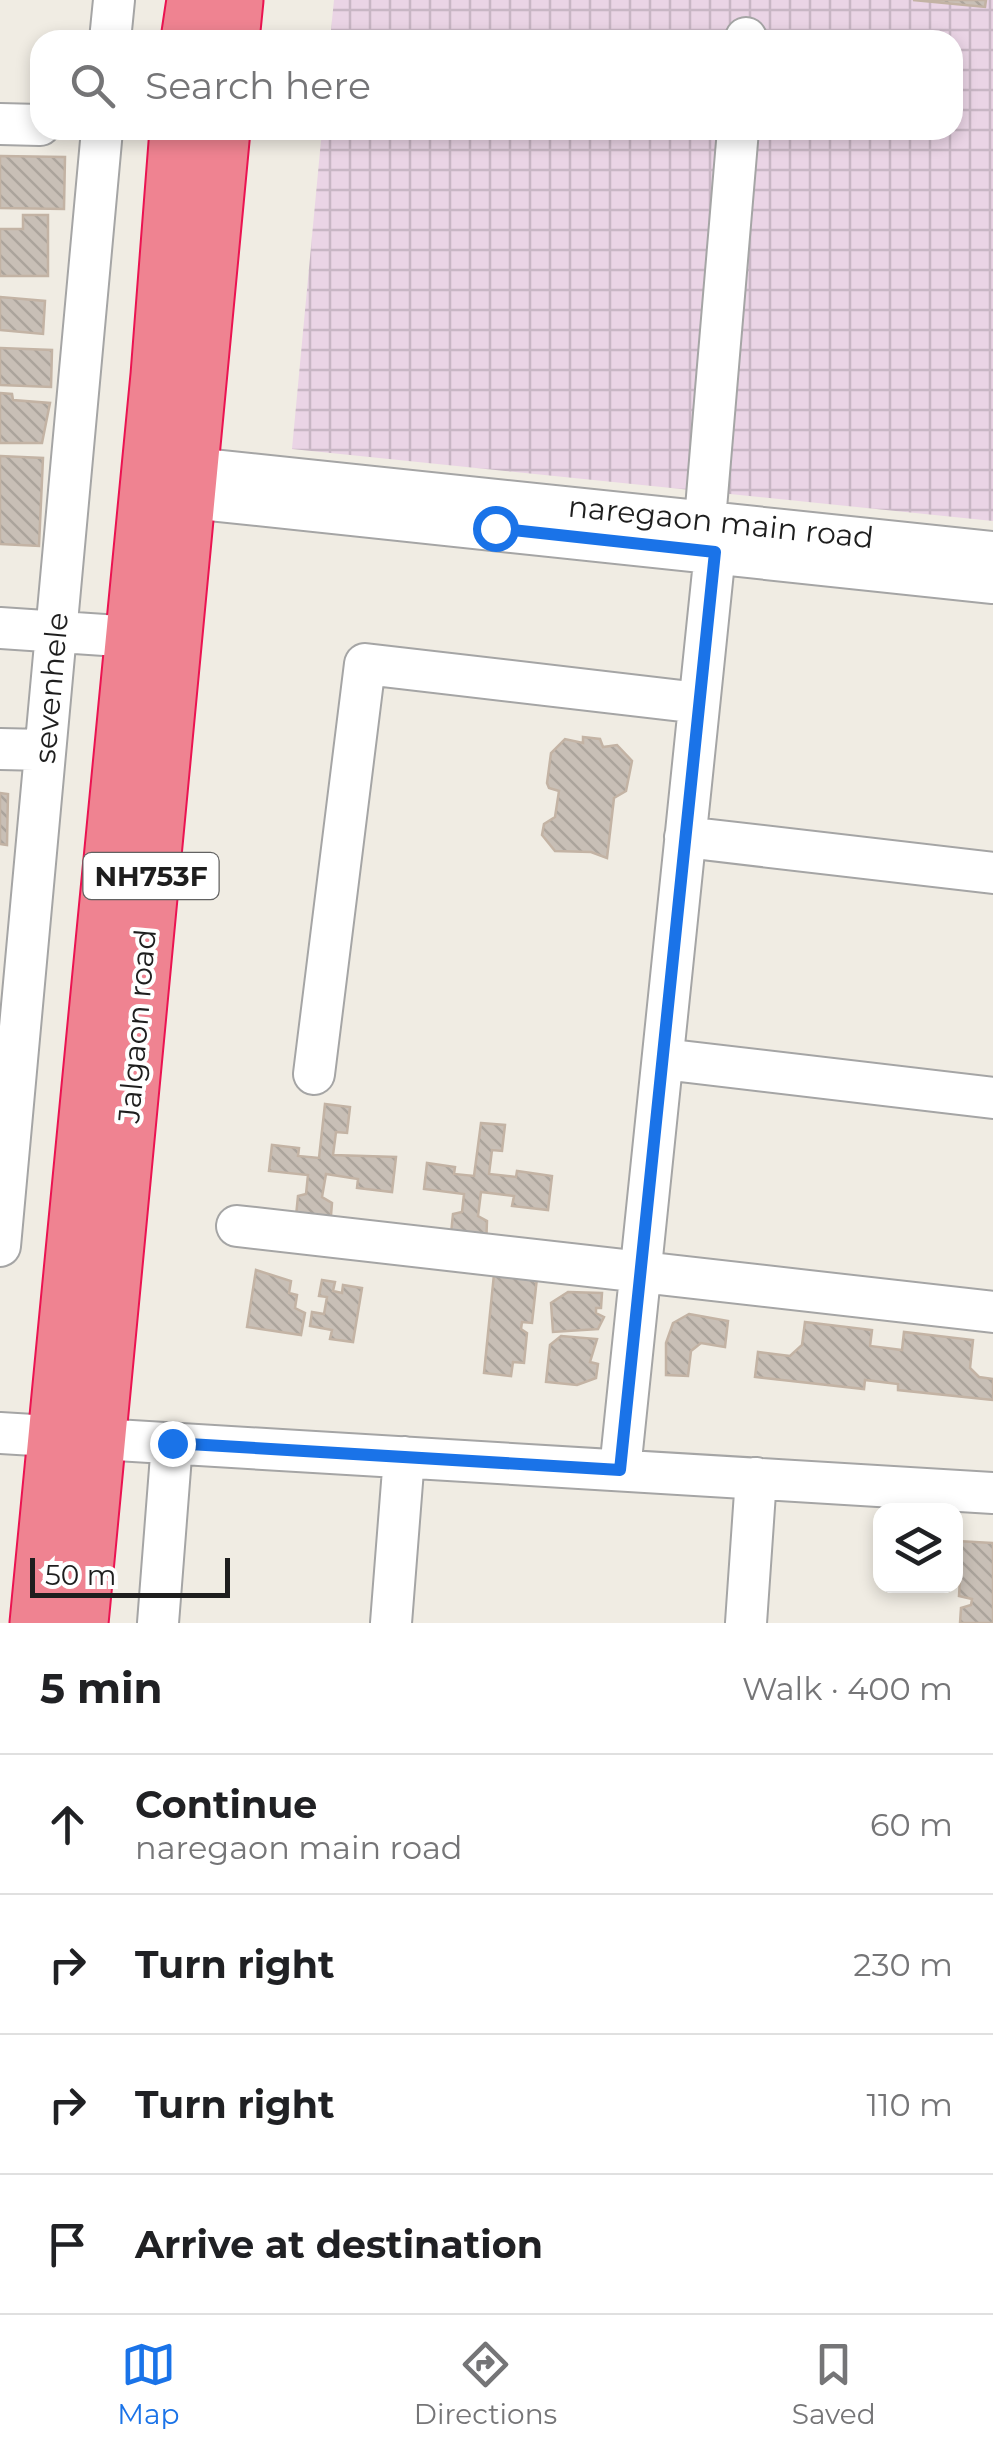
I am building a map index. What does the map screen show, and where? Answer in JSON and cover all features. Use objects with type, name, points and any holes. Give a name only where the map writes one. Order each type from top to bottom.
[{"type":"highway","points":[[191,30],[195,0]]},
{"type":"highway","points":[[232,30],[235,0]]},
{"type":"highway","name":"Jalgaon road","points":[[80,1623],[78,1438],[134,637],[168,480],[178,140]]},
{"type":"highway","name":"Jalgaon road","points":[[38,1623],[78,1438],[168,480],[220,140]]},
{"type":"street","points":[[111,30],[114,0]]},
{"type":"street","points":[[0,124],[30,125]]},
{"type":"street","name":"sevenhele","points":[[0,1246],[17,876],[46,750],[101,140]]},
{"type":"street","points":[[620,1470],[700,703],[737,140]]},
{"type":"street","name":"naregaon main road","points":[[168,480],[710,536],[993,552]]},
{"type":"street","name":"naregaon main road","points":[[710,536],[993,583]]},
{"type":"street","points":[[0,628],[134,637]]},
{"type":"street","points":[[314,1074],[365,664],[700,703]]},
{"type":"street","points":[[0,748],[46,750]]},
{"type":"street","points":[[686,838],[993,874]]},
{"type":"street","points":[[663,1059],[993,1098]]},
{"type":"street","points":[[237,1226],[993,1312]]},
{"type":"street","points":[[0,1433],[993,1494]]},
{"type":"street","points":[[158,1623],[172,1443]]},
{"type":"street","points":[[392,1623],[404,1457]]},
{"type":"street","points":[[746,1623],[756,1478]]},
{"type":"shaded area","points":[[334,0],[993,0],[993,521],[292,449],[321,140],[963,140],[963,30],[331,30]]},
{"type":"building","points":[[913,0],[986,0],[985,7]]},
{"type":"building","points":[[0,156],[65,157],[64,209],[0,208]]},
{"type":"building","points":[[23,215],[48,215],[48,276],[0,276],[0,229],[23,229]]},
{"type":"building","points":[[0,297],[45,301],[43,334],[0,330]]},
{"type":"building","points":[[0,348],[52,350],[51,387],[0,385]]},
{"type":"building","points":[[0,393],[12,394],[13,400],[50,403],[42,443],[0,443]]},
{"type":"building","points":[[0,456],[43,458],[39,546],[0,544]]},
{"type":"building","points":[[583,737],[600,739],[603,747],[617,745],[632,761],[626,791],[614,798],[607,858],[591,852],[555,851],[542,835],[544,824],[555,817],[559,791],[549,788],[547,783],[551,753],[565,739],[583,743]]},
{"type":"building","points":[[0,793],[8,794],[7,845],[0,844]]},
{"type":"building","points":[[325,1104],[350,1107],[347,1133],[336,1132],[333,1155],[396,1157],[392,1192],[357,1188],[358,1179],[326,1174],[322,1197],[332,1203],[330,1228],[295,1226],[298,1196],[306,1194],[308,1175],[269,1171],[272,1145],[299,1148],[298,1156],[319,1158]]},
{"type":"building","points":[[481,1123],[505,1125],[502,1151],[492,1150],[489,1174],[516,1177],[517,1171],[552,1176],[548,1210],[512,1206],[514,1196],[481,1192],[478,1216],[487,1221],[486,1247],[450,1244],[453,1214],[462,1212],[464,1194],[424,1189],[427,1163],[455,1167],[454,1174],[474,1176]]},
{"type":"building","points":[[256,1270],[291,1281],[289,1293],[297,1295],[295,1308],[305,1313],[301,1335],[247,1327]]},
{"type":"building","points":[[494,1274],[537,1278],[532,1323],[522,1322],[521,1329],[527,1333],[524,1363],[513,1362],[511,1376],[484,1373]]},
{"type":"building","points":[[322,1280],[335,1282],[333,1291],[342,1293],[343,1285],[362,1288],[353,1342],[330,1339],[332,1330],[310,1326],[312,1312],[324,1314],[327,1297],[319,1296]]},
{"type":"building","points":[[568,1292],[602,1293],[601,1308],[596,1308],[596,1313],[604,1317],[598,1329],[553,1332],[551,1303]]},
{"type":"building","points":[[689,1314],[728,1321],[725,1347],[701,1343],[691,1351],[688,1376],[666,1375],[666,1343],[673,1323]]},
{"type":"building","points":[[805,1322],[872,1330],[870,1346],[902,1350],[904,1332],[973,1340],[970,1368],[979,1377],[993,1379],[993,1400],[898,1390],[898,1384],[865,1380],[864,1389],[755,1377],[758,1352],[790,1356],[802,1345]]},
{"type":"building","points":[[561,1336],[597,1339],[590,1362],[598,1364],[596,1378],[577,1385],[546,1382],[550,1345]]},
{"type":"building","points":[[963,1541],[993,1543],[993,1623],[960,1623],[961,1608],[971,1605],[972,1599],[959,1596],[963,1593]]},
{"type":"route","points":[[172,1443],[620,1470],[715,552],[495,528]]}]
